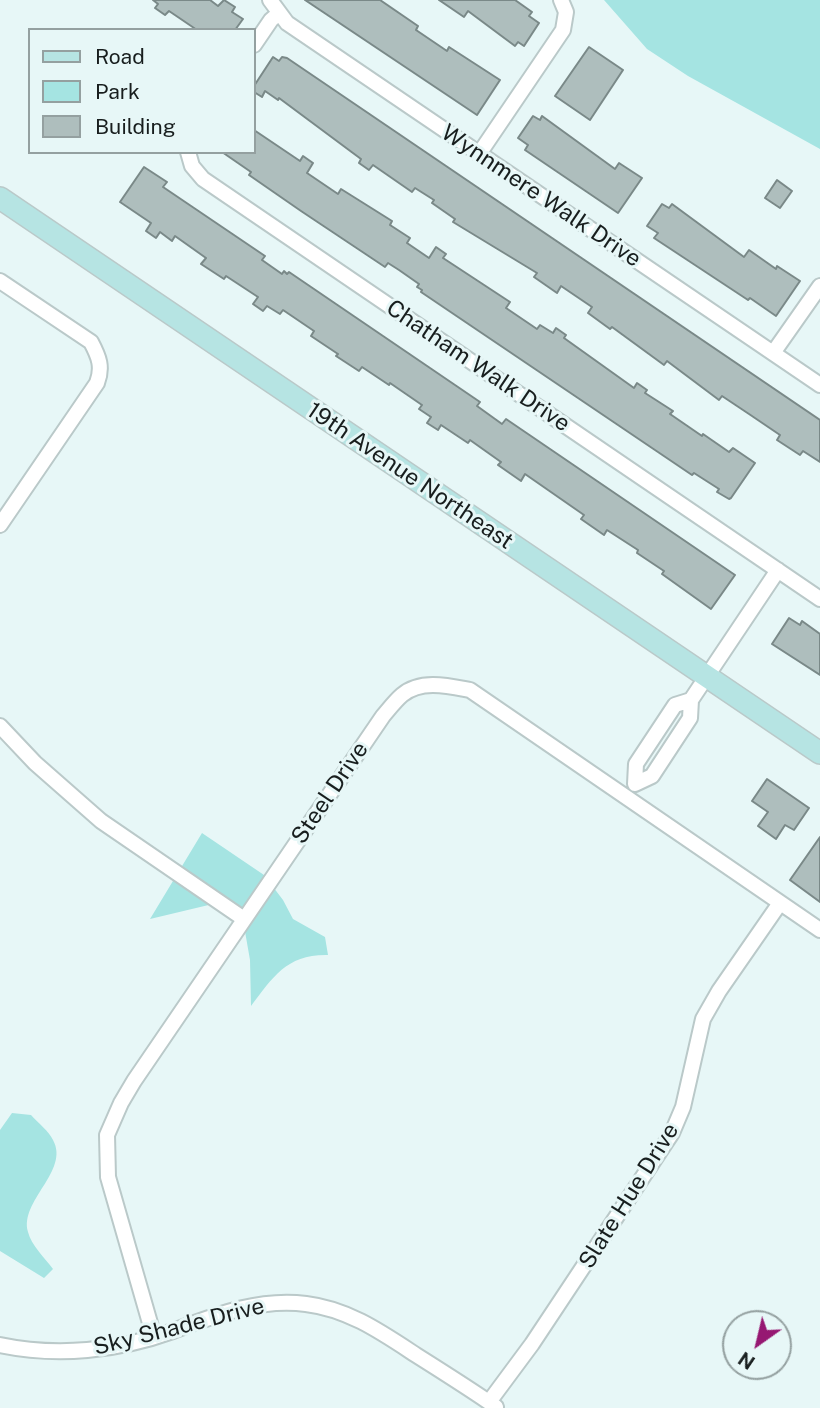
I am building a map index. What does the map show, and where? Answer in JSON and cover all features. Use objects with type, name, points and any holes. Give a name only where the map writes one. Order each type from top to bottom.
[{"type":"street","name":"Wynnmere Walk Drive","points":[[270,0],[287,23],[820,385]]},
{"type":"street","points":[[479,154],[563,30],[566,12],[561,0]]},
{"type":"street","points":[[256,42],[278,14]]},
{"type":"street","name":"Chatham Walk Drive","points":[[189,154],[192,166],[203,179],[820,598]]},
{"type":"street","name":"19th Avenue Northeast","points":[[0,198],[820,754]]},
{"type":"street","points":[[0,281],[91,342],[98,355],[101,370],[97,383],[0,525]]},
{"type":"street","points":[[774,353],[820,286]]},
{"type":"street","points":[[625,797],[635,784],[652,776],[690,718],[691,700],[778,570]]},
{"type":"street","name":"Steel Drive","points":[[155,1336],[108,1177],[107,1135],[121,1102],[134,1081],[383,716],[404,693],[426,685],[446,685],[470,690],[820,930]]},
{"type":"street","points":[[635,784],[636,764],[675,705],[691,700]]},
{"type":"street","points":[[0,726],[35,763],[101,821],[244,919]]},
{"type":"street","name":"Slate Hue Drive","points":[[493,1405],[672,1133],[683,1107],[703,1019],[719,991],[780,903]]},
{"type":"street","name":"Sky Shade Drive","points":[[0,1345],[49,1352],[89,1350],[134,1343],[243,1307],[278,1302],[306,1304],[357,1318],[493,1405]]},
{"type":"green space","points":[[604,0],[820,0],[820,149],[688,76],[647,49]]},
{"type":"green space","points":[[202,833],[264,875],[283,900],[293,919],[325,937],[328,955],[302,958],[291,963],[274,977],[251,1006],[250,960],[243,920],[217,903],[150,919]]},
{"type":"green space","points":[[12,1113],[31,1115],[51,1137],[56,1152],[50,1175],[36,1197],[27,1220],[32,1242],[53,1269],[44,1278],[0,1251],[0,1130]]},
{"type":"building","points":[[153,0],[210,0],[218,6],[224,0],[235,7],[232,12],[243,19],[236,28],[194,28],[169,11],[165,15],[155,8],[158,4]]},
{"type":"building","points":[[305,0],[380,0],[418,26],[416,30],[447,51],[449,47],[500,80],[477,115]]},
{"type":"building","points":[[439,0],[515,0],[532,12],[529,16],[539,23],[524,46],[518,42],[515,46],[468,11],[464,17]]},
{"type":"building","points":[[589,47],[623,70],[590,120],[555,96]]},
{"type":"building","points":[[273,57],[279,61],[282,57],[287,58],[820,420],[820,462],[803,451],[800,455],[777,440],[780,435],[722,396],[719,400],[667,361],[664,365],[612,327],[610,329],[588,313],[592,307],[561,286],[557,293],[534,277],[537,273],[453,222],[455,219],[432,203],[434,200],[415,188],[412,192],[373,165],[369,170],[359,163],[361,159],[279,98],[278,100],[265,91],[262,97],[256,93],[256,83]]},
{"type":"building","points":[[533,116],[540,120],[542,116],[615,169],[619,163],[642,178],[618,213],[525,150],[528,145],[518,138]]},
{"type":"building","points":[[256,131],[300,161],[303,156],[313,163],[307,173],[338,194],[341,189],[392,221],[390,225],[410,238],[407,243],[429,258],[436,247],[446,254],[443,258],[510,302],[506,308],[537,329],[540,325],[553,333],[556,328],[566,335],[564,338],[634,388],[637,383],[647,390],[645,393],[673,411],[670,414],[702,436],[703,434],[729,452],[733,448],[755,463],[729,499],[717,492],[719,489],[694,473],[692,475],[421,292],[417,287],[419,284],[399,270],[388,263],[385,267],[301,211],[249,175],[251,172],[225,154],[256,154]]},
{"type":"building","points":[[144,167],[167,182],[163,187],[265,256],[262,260],[282,274],[284,271],[287,274],[289,272],[480,402],[477,406],[502,424],[506,419],[735,575],[711,609],[662,574],[664,571],[637,553],[638,550],[607,530],[604,535],[581,519],[584,515],[525,474],[521,481],[498,465],[501,462],[470,440],[468,443],[441,425],[438,430],[427,423],[431,417],[419,409],[422,405],[362,367],[359,371],[336,356],[338,354],[311,336],[314,331],[283,310],[280,314],[267,306],[263,311],[253,304],[258,297],[226,276],[224,279],[201,264],[206,258],[175,236],[172,241],[160,232],[156,238],[146,231],[151,223],[120,202]]},
{"type":"building","points":[[777,180],[792,191],[780,208],[765,198]]},
{"type":"building","points":[[662,204],[669,208],[672,204],[744,257],[749,250],[776,269],[777,266],[800,281],[776,316],[654,238],[658,233],[647,226]]},
{"type":"building","points":[[789,618],[800,625],[802,621],[820,634],[820,675],[772,644]]},
{"type":"building","points":[[767,779],[809,808],[794,830],[785,825],[776,839],[758,826],[768,812],[752,801]]},
{"type":"building","points":[[820,837],[820,902],[790,880]]}]
